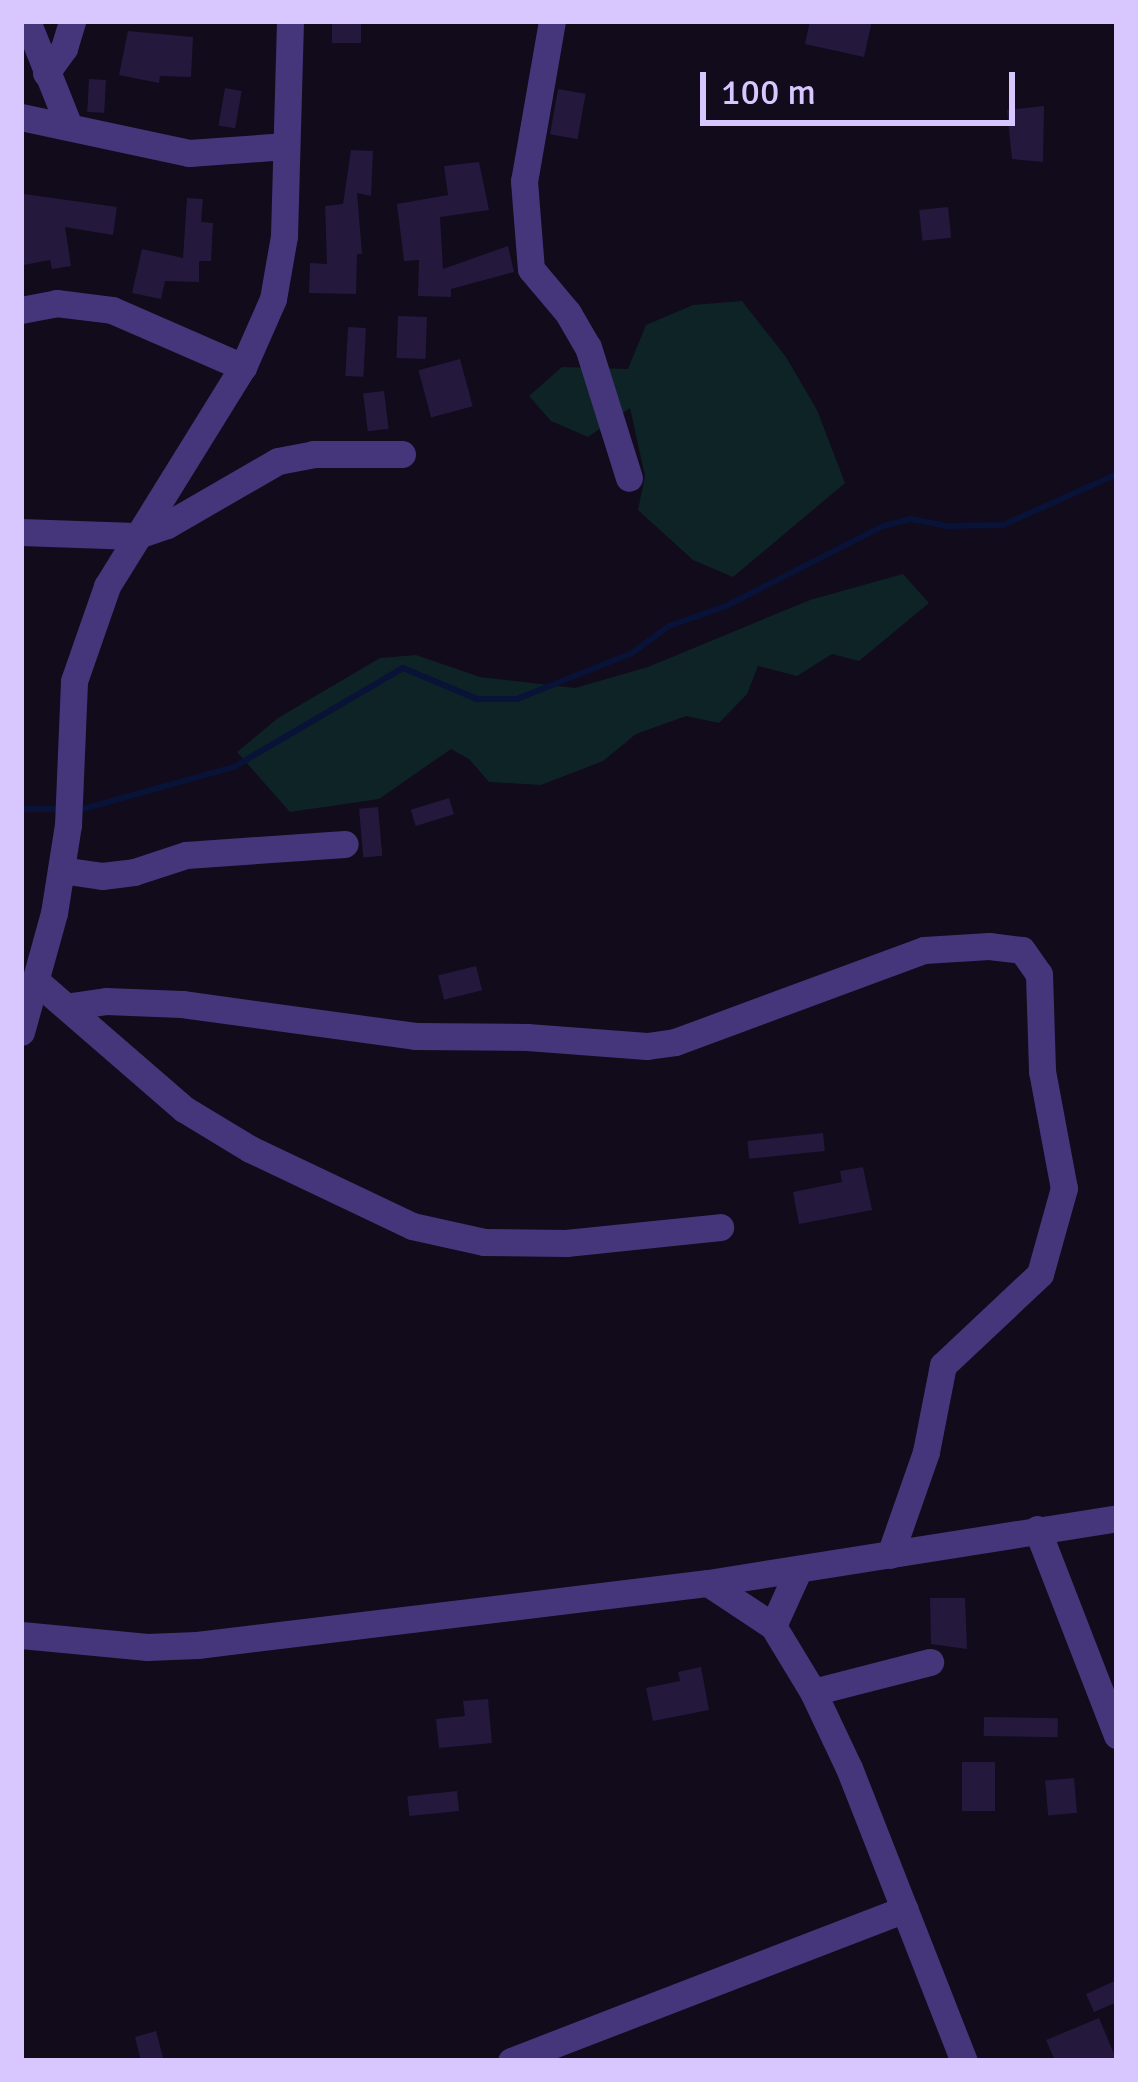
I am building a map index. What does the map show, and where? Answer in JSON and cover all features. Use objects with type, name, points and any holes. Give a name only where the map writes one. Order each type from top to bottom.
[{"type":"street","points":[[26,21],[69,126]]},
{"type":"street","points":[[46,73],[64,48],[72,21]]},
{"type":"street","points":[[21,1032],[68,825],[74,681],[106,586],[243,367],[273,299],[279,270],[290,21]]},
{"type":"street","points":[[552,21],[524,181],[531,269],[568,313],[588,347],[629,478]]},
{"type":"street","points":[[21,117],[189,153],[286,146]]},
{"type":"street","points":[[21,310],[56,302],[112,310],[243,367]]},
{"type":"street","points":[[21,532],[135,536],[167,525],[278,461],[313,454],[402,454]]},
{"type":"street","points":[[61,870],[102,876],[134,872],[185,855],[345,844]]},
{"type":"street","points":[[70,1006],[106,1001],[182,1004],[416,1036],[527,1036],[647,1046],[675,1042],[924,950],[988,946],[1022,950],[1039,974],[1042,1071],[1064,1188],[1040,1274],[943,1365],[926,1452],[890,1555]]},
{"type":"street","points":[[35,980],[184,1109],[250,1149],[412,1226],[484,1241],[566,1243],[720,1227]]},
{"type":"street","points":[[21,1635],[147,1647],[197,1645],[798,1571],[1117,1518]]},
{"type":"street","points":[[1037,1529],[1117,1735]]},
{"type":"street","points":[[773,1626],[798,1571]]},
{"type":"street","points":[[708,1583],[773,1626],[813,1692],[964,2061]]},
{"type":"street","points":[[813,1692],[930,1662]]},
{"type":"street","points":[[511,2061],[905,1909]]},
{"type":"green space","points":[[742,301],[786,357],[817,410],[845,483],[733,577],[693,560],[638,510],[645,476],[630,408],[588,437],[551,421],[529,396],[562,367],[628,369],[646,325],[693,305]]},
{"type":"green space","points":[[903,574],[929,603],[859,661],[832,654],[797,676],[758,666],[747,694],[719,723],[686,716],[636,734],[603,761],[541,785],[489,782],[469,759],[451,749],[379,799],[290,812],[237,752],[278,718],[380,658],[416,655],[480,677],[575,688],[648,667],[810,600]]},
{"type":"building","points":[[332,21],[361,21],[361,43],[332,43]]},
{"type":"building","points":[[810,21],[872,21],[864,57],[805,44]]},
{"type":"building","points":[[128,31],[193,37],[191,77],[160,76],[159,83],[119,75]]},
{"type":"building","points":[[89,79],[106,80],[104,113],[87,112]]},
{"type":"building","points":[[225,88],[242,91],[235,128],[218,125]]},
{"type":"building","points":[[558,89],[586,94],[578,139],[550,134]]},
{"type":"building","points":[[1044,106],[1043,162],[1012,159],[1007,110]]},
{"type":"building","points":[[351,150],[373,151],[371,196],[357,193],[362,254],[357,254],[356,294],[309,293],[310,263],[327,264],[325,206],[343,204]]},
{"type":"building","points":[[479,162],[489,210],[440,217],[443,269],[508,246],[514,272],[451,289],[451,297],[418,296],[419,260],[404,261],[397,204],[448,195],[444,166]]},
{"type":"building","points":[[24,194],[117,207],[113,235],[65,227],[71,266],[52,269],[50,260],[24,265]]},
{"type":"building","points":[[187,198],[203,199],[201,222],[213,223],[211,261],[199,261],[199,282],[165,281],[161,299],[132,293],[142,249],[183,258]]},
{"type":"building","points":[[948,207],[951,238],[922,241],[919,210]]},
{"type":"building","points":[[398,316],[427,317],[426,359],[397,358]]},
{"type":"building","points":[[348,327],[366,328],[363,377],[345,376]]},
{"type":"building","points":[[460,359],[473,406],[431,417],[418,370]]},
{"type":"building","points":[[384,391],[389,429],[368,431],[363,394]]},
{"type":"building","points":[[449,798],[454,814],[416,826],[411,810]]},
{"type":"building","points":[[378,807],[382,856],[363,857],[359,809]]},
{"type":"building","points":[[476,966],[482,990],[444,1000],[438,975]]},
{"type":"building","points":[[823,1133],[825,1151],[749,1159],[747,1141]]},
{"type":"building","points":[[863,1167],[872,1210],[799,1224],[793,1192],[842,1182],[840,1171]]},
{"type":"building","points":[[930,1598],[965,1598],[967,1649],[931,1644]]},
{"type":"building","points":[[701,1667],[709,1710],[653,1721],[646,1688],[680,1681],[678,1672]]},
{"type":"building","points":[[488,1699],[492,1743],[439,1748],[436,1719],[465,1716],[463,1701]]},
{"type":"building","points":[[984,1717],[1058,1718],[1058,1737],[984,1736]]},
{"type":"building","points":[[962,1762],[995,1762],[995,1811],[962,1811]]},
{"type":"building","points":[[1074,1778],[1077,1813],[1048,1815],[1045,1781]]},
{"type":"building","points":[[457,1791],[459,1811],[409,1816],[407,1796]]},
{"type":"building","points":[[1117,1980],[1117,2002],[1094,2012],[1086,1994]]},
{"type":"building","points":[[1099,2018],[1117,2061],[1055,2061],[1046,2040]]},
{"type":"building","points":[[156,2031],[164,2061],[141,2061],[135,2037]]},
{"type":"waterway","points":[[79,810],[234,767],[403,668],[477,699],[517,699],[632,653],[669,626],[726,606],[883,526],[911,519],[946,526],[1003,525],[1117,474]]},
{"type":"waterway","points":[[21,809],[59,809]]}]
